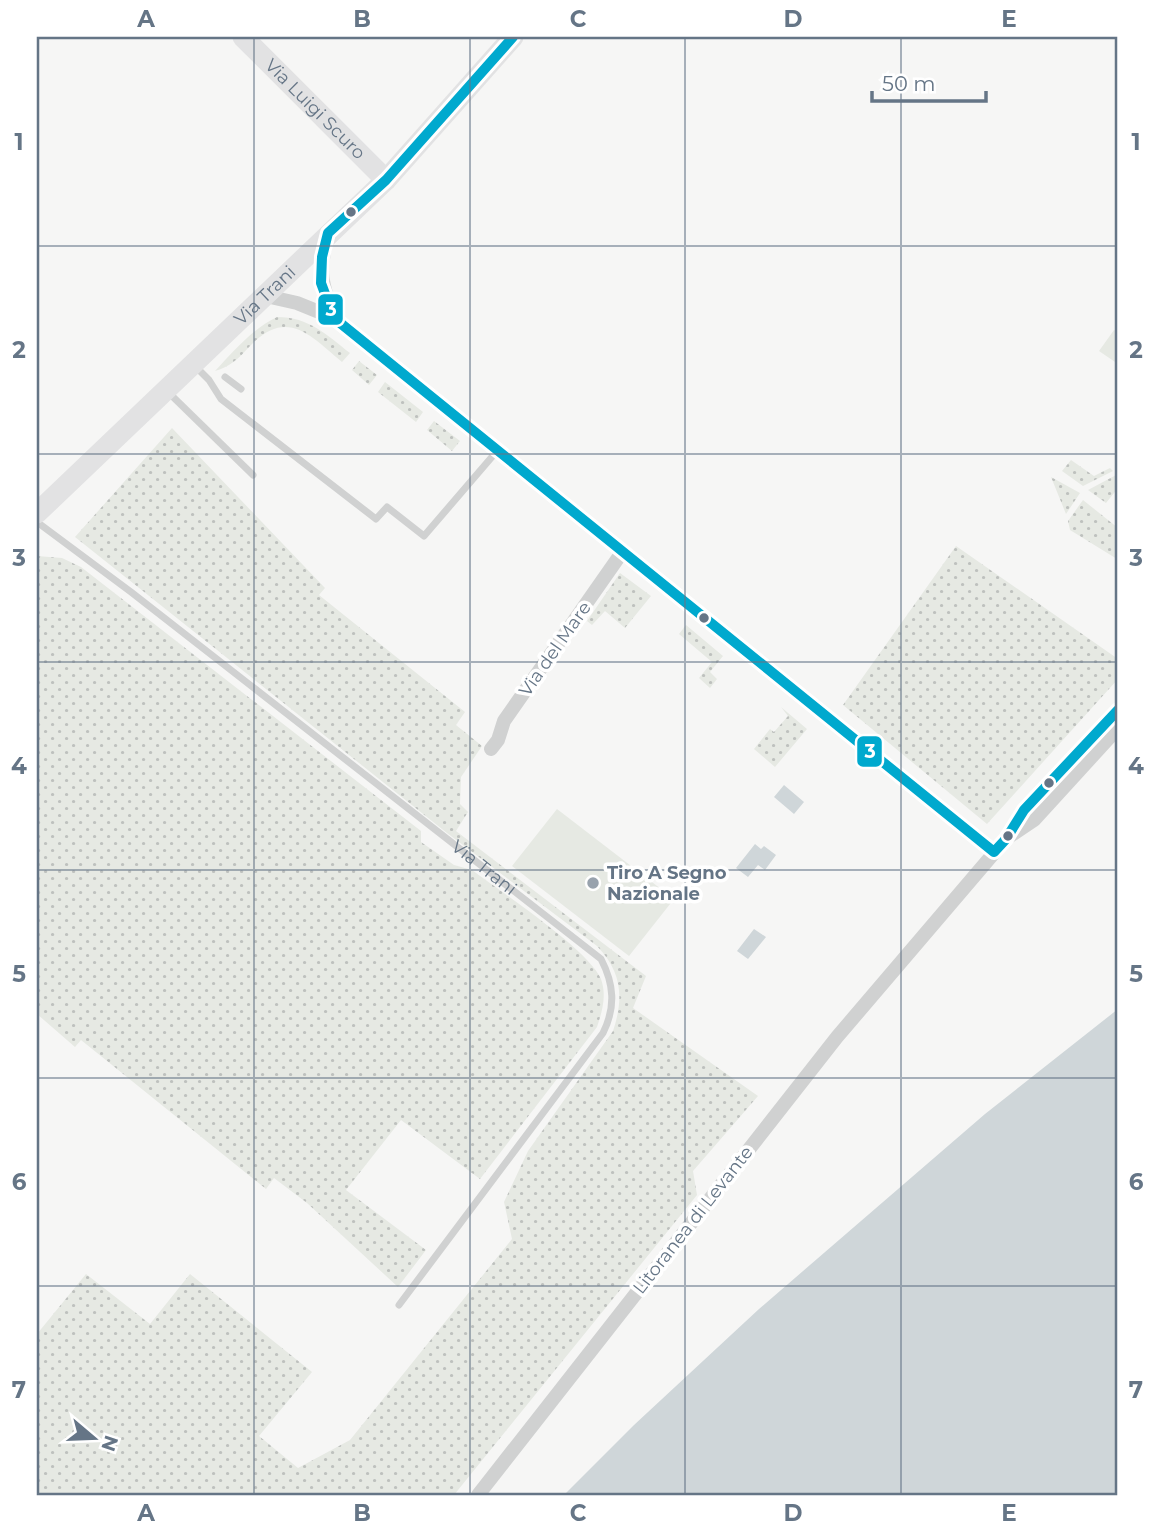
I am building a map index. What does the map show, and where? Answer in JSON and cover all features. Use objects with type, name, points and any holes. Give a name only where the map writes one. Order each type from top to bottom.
[{"type":"main road","name":"Via Luigi Scuro","points":[[243,37],[386,180]]},
{"type":"main road","name":"Via Trani","points":[[37,513],[386,180],[513,37]]},
{"type":"street","points":[[328,233],[322,257],[321,283],[334,318]]},
{"type":"street","points":[[266,296],[297,303],[334,318],[994,852]]},
{"type":"street","name":"Via del Mare","points":[[491,749],[498,740],[504,721],[623,551]]},
{"type":"street","points":[[1006,839],[1024,810],[1118,710]]},
{"type":"street","points":[[1006,839],[1034,820],[1118,728]]},
{"type":"street","name":"Litoranea di Levante","points":[[478,1495],[836,1037],[1006,839]]},
{"type":"lane","points":[[193,364],[209,380],[221,399],[376,519],[387,507],[424,536],[498,450]]},
{"type":"lane","points":[[225,377],[242,389]]},
{"type":"lane","points":[[166,390],[253,475]]},
{"type":"lane","name":"Via Trani","points":[[37,522],[131,592],[601,959],[609,975],[613,1006],[603,1033],[399,1305]]},
{"type":"shaded area","points":[[277,317],[308,324],[350,353],[342,362],[309,335],[287,327],[276,328],[263,334],[230,364],[215,371],[251,334]]},
{"type":"shaded area","points":[[1114,330],[1118,332],[1118,364],[1099,351]]},
{"type":"shaded area","points":[[359,361],[377,375],[369,385],[352,370]]},
{"type":"shaded area","points":[[385,382],[423,412],[416,422],[378,392]]},
{"type":"shaded area","points":[[434,421],[460,441],[452,451],[427,430]]},
{"type":"shaded area","points":[[172,428],[325,588],[319,595],[465,712],[456,725],[482,746],[461,777],[460,804],[468,812],[456,831],[646,976],[633,1008],[758,1096],[693,1171],[697,1195],[454,1495],[37,1495],[37,1334],[86,1274],[150,1324],[190,1274],[312,1372],[259,1436],[298,1468],[350,1440],[512,1239],[504,1202],[528,1151],[613,1031],[619,1007],[616,976],[597,946],[447,833],[75,537]]},
{"type":"shaded area","points":[[1071,460],[1094,476],[1110,468],[1113,471],[1083,486],[1062,471]]},
{"type":"shaded area","points":[[1118,474],[1118,488],[1106,503],[1088,490]]},
{"type":"shaded area","points":[[1051,477],[1080,493],[1066,514]]},
{"type":"shaded area","points":[[1083,500],[1118,528],[1117,559],[1070,530],[1068,521]]},
{"type":"shaded area","points":[[956,546],[1118,659],[1118,679],[987,824],[843,705]]},
{"type":"shaded area","points":[[37,556],[62,558],[81,567],[421,831],[421,842],[454,865],[472,870],[562,937],[593,967],[601,979],[604,998],[597,1027],[480,1179],[401,1120],[346,1190],[426,1250],[398,1287],[307,1203],[274,1178],[266,1189],[81,1040],[75,1047],[37,1014]]},
{"type":"shaded area","points":[[620,573],[651,596],[625,628],[605,611],[592,625],[587,621]]},
{"type":"shaded area","points":[[686,625],[723,656],[710,672],[717,679],[710,688],[699,678],[712,662],[679,634]]},
{"type":"shaded area","points":[[781,707],[807,729],[775,767],[754,749],[770,729],[774,732],[788,716]]},
{"type":"shaded area","points":[[784,785],[804,802],[794,814],[774,797]]},
{"type":"shaded area","name":"Tiro A Segno Nazionale","points":[[557,809],[674,899],[629,956],[512,866]]},
{"type":"shaded area","points":[[755,844],[761,849],[764,846],[776,855],[765,870],[758,865],[748,877],[736,868]]},
{"type":"shaded area","points":[[754,929],[766,937],[748,959],[737,951]]},
{"type":"shaded area","points":[[1118,1009],[1118,1495],[564,1495],[634,1425],[759,1309],[985,1114]]},
{"type":"transit line","name":"3","points":[[513,37],[386,180],[328,233],[322,257],[321,283],[334,318],[994,852],[1006,839],[1024,810],[1118,710]]},
{"type":"place","name":"Tiro A Segno Nazionale","points":[[593,883]]}]
